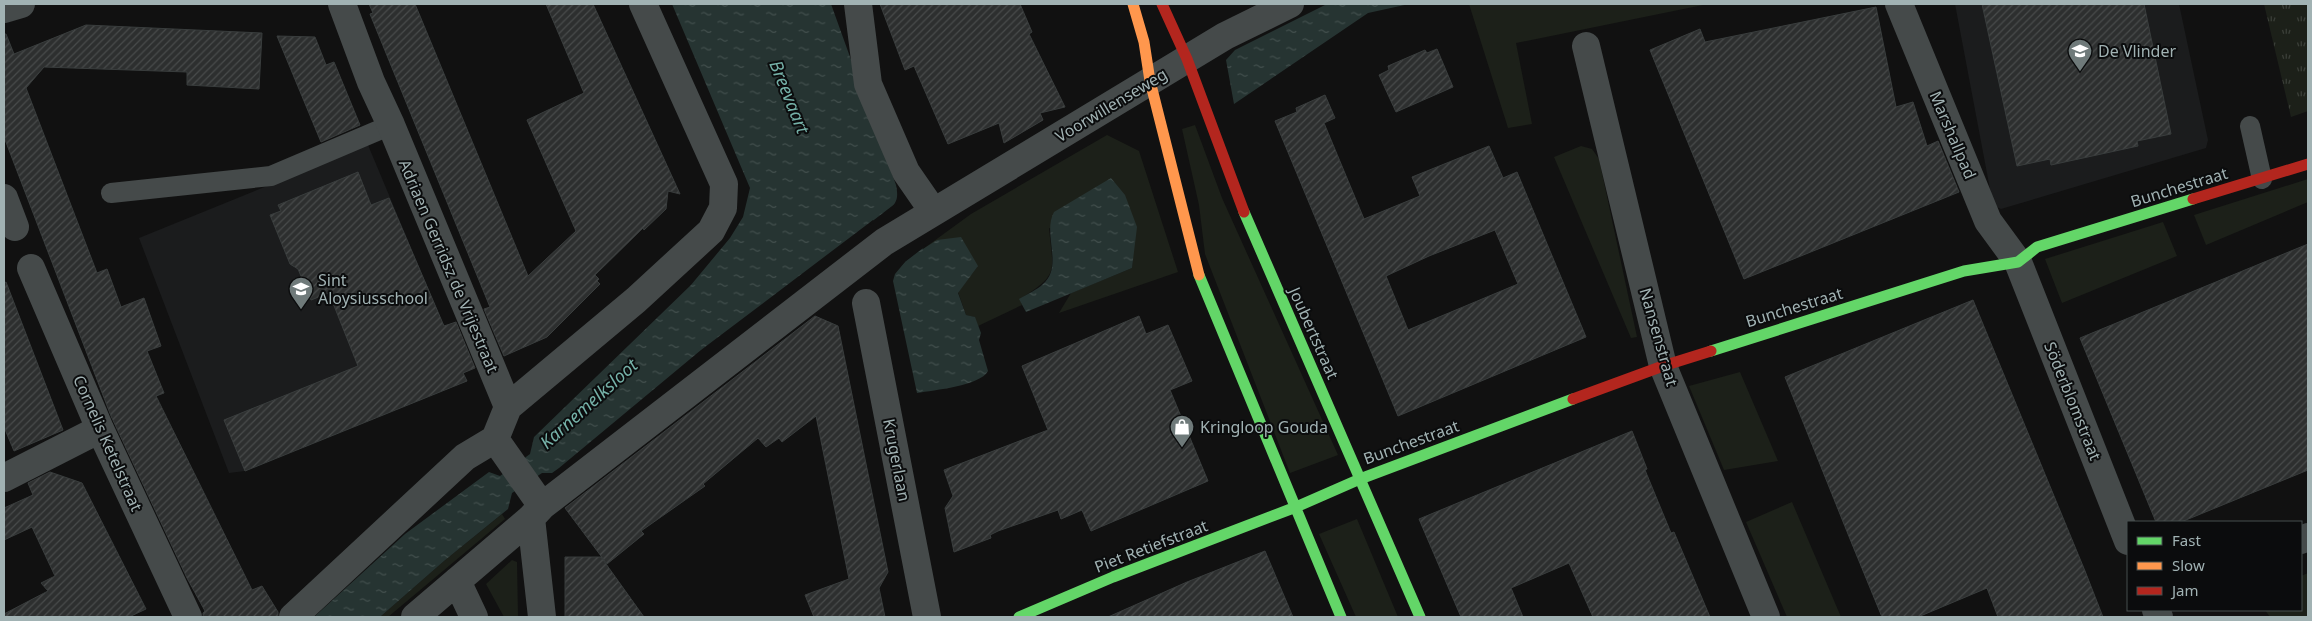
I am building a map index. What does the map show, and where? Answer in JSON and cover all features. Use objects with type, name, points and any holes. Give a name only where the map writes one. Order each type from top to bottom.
[{"type":"street","points":[[4,9],[21,4]]},
{"type":"street","name":"Adriaen Gerridsz de Vrijestraat","points":[[342,4],[370,82],[391,125],[508,407]]},
{"type":"street","points":[[293,617],[465,457],[495,438],[508,407],[636,300],[711,230],[723,208],[724,184],[642,4]]},
{"type":"street","points":[[858,4],[868,84],[906,172],[922,217]]},
{"type":"street","points":[[1133,4],[1148,54],[1150,82],[1197,271],[1342,617]]},
{"type":"street","name":"Joubertstraat","points":[[1162,4],[1188,59],[1248,223],[1420,617]]},
{"type":"street","name":"Voorwillenseweg","points":[[528,493],[922,217],[1251,22],[1290,4]]},
{"type":"street","name":"Marshallpad","points":[[1898,4],[1988,221],[2018,262]]},
{"type":"street","name":"Nansenstraat","points":[[1586,46],[1663,366],[1766,617]]},
{"type":"street","name":"Bunchestraat","points":[[1296,507],[1360,479],[1663,366],[1964,271],[2018,262],[2037,247],[2308,164]]},
{"type":"street","points":[[4,198],[15,227]]},
{"type":"street","name":"Söderblomstraat","points":[[2018,262],[2127,537]]},
{"type":"street","name":"Cornelis Ketelstraat","points":[[31,268],[100,429],[188,617]]},
{"type":"street","name":"Krugerlaan","points":[[866,303],[927,617]]},
{"type":"street","points":[[4,478],[100,429]]},
{"type":"street","points":[[495,438],[528,493],[542,617]]},
{"type":"street","points":[[415,617],[456,581],[528,493]]},
{"type":"street","name":"Piet Retiefstraat","points":[[1019,617],[1113,577],[1296,507]]},
{"type":"street","points":[[456,581],[474,617]]},
{"type":"lane","points":[[111,193],[271,176],[391,125]]},
{"type":"lane","points":[[2250,126],[2262,178]]},
{"type":"shaded area","name":"De Vlinder","points":[[1955,4],[2179,4],[2208,140],[2206,148],[2001,209],[1993,205]]},
{"type":"shaded area","name":"Sint Aloysiusschool","points":[[368,145],[467,381],[245,471],[229,473],[139,238]]},
{"type":"green space","points":[[1469,4],[1708,4],[1516,43],[1532,124],[1508,128]]},
{"type":"green space","points":[[2264,4],[2308,4],[2308,111],[2291,117]]},
{"type":"green space","points":[[1195,125],[1222,198],[1338,455],[1290,473],[1205,254],[1199,205],[1182,129]]},
{"type":"green space","points":[[1107,135],[1139,151],[1178,272],[1059,313],[1071,293],[1132,268],[1133,255],[1049,228],[1052,263],[1048,277],[1042,284],[1020,299],[1022,305],[978,326],[974,317],[966,315],[958,292],[978,266],[923,249],[971,214]]},
{"type":"green space","points":[[1581,146],[1592,149],[1599,159],[1637,337],[1631,338],[1554,157]]},
{"type":"green space","points":[[2308,179],[2308,202],[2206,245],[2194,215]]},
{"type":"green space","points":[[2163,222],[2177,256],[2062,303],[2045,259]]},
{"type":"green space","points":[[1740,372],[1778,461],[1724,470],[1689,386]]},
{"type":"green space","points":[[1792,502],[1841,617],[1787,617],[1746,522]]},
{"type":"green space","points":[[502,514],[505,519],[388,617],[380,617],[444,561]]},
{"type":"green space","points":[[1357,519],[1398,617],[1356,617],[1319,534]]},
{"type":"green space","points":[[512,560],[517,562],[518,616],[504,617],[486,584]]},
{"type":"green space","points":[[2308,573],[2308,617],[2270,617],[2266,611],[2302,611],[2302,576]]},
{"type":"water","points":[[672,4],[831,4],[896,185],[897,198],[891,208],[923,249],[937,240],[961,237],[978,266],[958,293],[966,315],[975,317],[981,333],[979,340],[988,371],[983,376],[967,384],[917,393],[893,281],[895,274],[905,262],[873,220],[701,350],[559,468],[552,473],[542,473],[512,493],[508,509],[444,561],[380,617],[314,617],[405,534],[489,472],[500,476],[530,454],[534,437],[691,285],[730,238],[743,217],[750,188]]},
{"type":"water","points":[[1327,4],[1409,4],[1368,13],[1234,104],[1226,60],[1235,50]]},
{"type":"water","points":[[1111,178],[1125,195],[1137,227],[1132,268],[1026,312],[1019,299],[1043,284],[1049,277],[1052,268],[1050,230],[1054,212]]},
{"type":"pier","points":[[896,203],[897,205],[894,208],[924,246],[927,245],[901,265],[902,261],[873,223],[871,225],[870,223]]},
{"type":"building","points":[[369,4],[415,4],[528,276],[576,231],[527,120],[584,93],[546,4],[593,4],[680,194],[668,191],[666,209],[644,230],[643,228],[595,275],[599,279],[597,281],[600,284],[547,337],[504,356],[484,309],[490,307],[370,14],[373,13]]},
{"type":"building","points":[[880,4],[1020,4],[1032,32],[1029,34],[1065,107],[1040,113],[1043,120],[1004,143],[999,123],[948,144],[914,66],[905,70]]},
{"type":"building","name":"De Vlinder","points":[[1982,4],[2144,4],[2171,134],[2137,141],[2138,146],[2051,165],[2050,159],[2017,166]]},
{"type":"building","points":[[1876,7],[1896,107],[1913,102],[1927,146],[1938,141],[1959,192],[1744,279],[1650,50],[1700,29],[1705,42]]},
{"type":"building","points":[[86,25],[262,33],[259,89],[187,85],[187,72],[44,67],[26,88],[97,273],[107,269],[121,307],[144,298],[161,346],[147,351],[164,393],[156,396],[252,590],[262,586],[278,612],[278,617],[203,617],[205,611],[187,578],[111,416],[4,137],[4,34],[6,34],[14,54]]},
{"type":"building","points":[[277,36],[315,37],[326,65],[334,62],[360,125],[321,142]]},
{"type":"building","points":[[1437,49],[1453,87],[1396,112],[1379,75],[1389,70],[1388,66],[1425,50],[1427,53]]},
{"type":"building","points":[[1325,95],[1335,118],[1324,123],[1364,219],[1420,196],[1412,177],[1489,146],[1503,178],[1517,172],[1586,337],[1398,416],[1275,121],[1297,112],[1296,108]],"holes":[[[1495,230],[1518,284],[1408,330],[1386,276],[1429,256]]]},
{"type":"building","points":[[358,172],[371,205],[389,198],[444,326],[456,322],[475,368],[463,373],[467,381],[245,471],[224,420],[358,366],[329,293],[311,300],[298,269],[290,264],[270,215],[281,211],[278,205]]},
{"type":"building","points":[[2308,244],[2308,470],[2183,521],[2156,521],[2080,338]]},
{"type":"building","points":[[6,282],[63,430],[14,451],[4,427],[4,283]]},
{"type":"building","points":[[1973,300],[2103,617],[1998,617],[1987,588],[1918,617],[1882,617],[1850,539],[1785,377]]},
{"type":"building","points":[[815,316],[838,326],[888,572],[879,588],[885,617],[814,617],[805,595],[849,579],[816,416],[782,442],[779,438],[766,447],[758,438],[703,484],[705,486],[641,531],[644,534],[607,564],[565,508]]},
{"type":"building","points":[[1139,316],[1146,334],[1168,325],[1192,381],[1170,390],[1208,481],[1091,531],[1082,510],[1061,519],[1058,510],[998,531],[990,535],[991,538],[954,552],[945,508],[953,496],[944,470],[1048,430],[1022,366]]},
{"type":"building","points":[[1632,431],[1647,469],[1645,470],[1671,533],[1674,532],[1710,617],[1593,617],[1569,563],[1511,588],[1523,617],[1461,617],[1419,519]]},
{"type":"building","points":[[50,472],[82,483],[146,609],[129,617],[4,617],[4,614],[48,591],[41,583],[55,576],[32,527],[4,540],[4,508],[33,495],[28,483]]},
{"type":"building","points":[[1265,551],[1293,617],[1108,617],[1187,582]]},
{"type":"building","points":[[565,557],[601,557],[644,617],[565,617]]},
{"type":"traffic: fast","points":[[1711,351],[1964,271],[2018,262],[2037,247],[2193,199]]},
{"type":"traffic: fast","points":[[1244,212],[1420,617]]},
{"type":"traffic: fast","points":[[1199,275],[1341,617]]},
{"type":"traffic: fast","points":[[1019,617],[1113,577],[1296,507],[1360,479],[1573,399]]},
{"type":"traffic: slow","points":[[1133,4],[1144,42],[1150,81],[1199,275]]},
{"type":"traffic: jam","points":[[1162,4],[1187,59],[1244,212]]},
{"type":"traffic: jam","points":[[2193,199],[2308,164]]},
{"type":"traffic: jam","points":[[1573,399],[1663,366],[1711,351]]},
{"type":"place","name":"De Vlinder","points":[[2080,72]]},
{"type":"place","name":"Sint Aloysiusschool","points":[[301,310]]},
{"type":"place","name":"Kringloop Gouda","points":[[1182,448]]},
{"type":"water label","name":"Breevaart","points":[[789,97]]},
{"type":"water label","name":"Karnemelksloot","points":[[589,404]]}]
